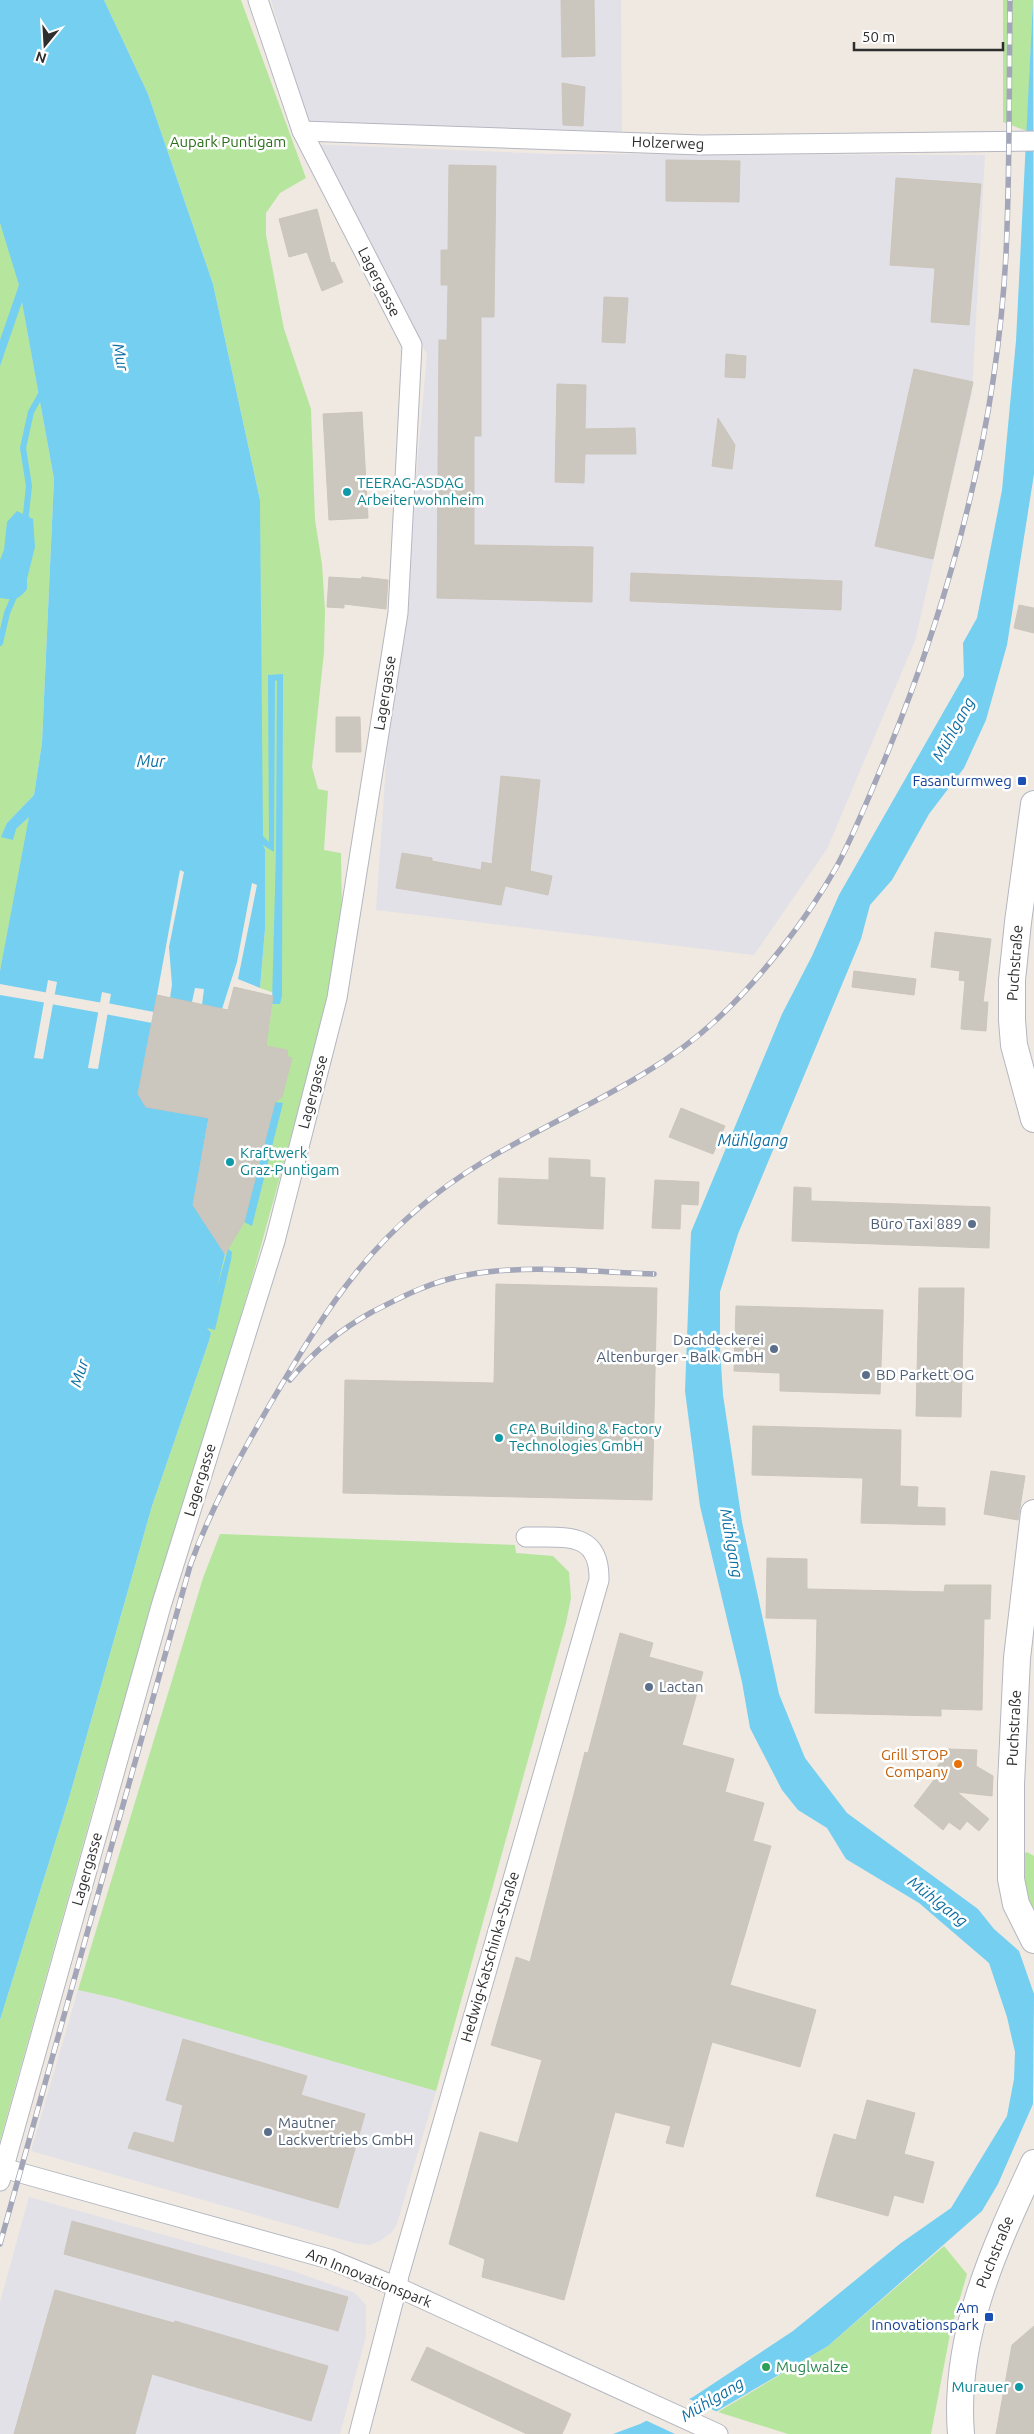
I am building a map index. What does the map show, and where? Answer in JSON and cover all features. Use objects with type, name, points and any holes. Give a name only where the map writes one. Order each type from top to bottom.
[{"type":"main road","name":"Puchstraße","points":[[1034,804],[1012,980],[1014,1045],[1034,1119]]},
{"type":"main road","name":"Puchstraße","points":[[1034,1513],[1017,1658],[1011,1784],[1011,1879],[1016,1904],[1034,1940]]},
{"type":"main road","name":"Puchstraße","points":[[962,2434],[962,2374],[973,2313],[994,2252],[1034,2164]]},
{"type":"street","name":"Lagergasse","points":[[2,2174],[161,1606],[275,1241],[326,1045],[337,998],[398,613],[412,345],[302,131],[258,0]]},
{"type":"street","name":"Holzerweg","points":[[302,131],[701,145],[1029,141]]},
{"type":"street","name":"Hedwig-Katschinka-Straße","points":[[360,2434],[398,2288],[398,2275],[599,1580],[600,1562],[590,1546],[573,1538],[526,1537]]},
{"type":"street","name":"Am Innovationspark","points":[[2,2174],[329,2258],[718,2434]]},
{"type":"shaded area","points":[[271,0],[621,0],[622,135],[574,137],[307,121]]},
{"type":"shaded area","points":[[310,144],[550,154],[985,155],[972,393],[915,641],[827,849],[754,955],[376,910],[387,750],[405,603],[427,354]]},
{"type":"shaded area","name":"Mautner Lackvertriebs GmbH","points":[[78,1990],[114,1998],[436,2091],[397,2224],[391,2233],[380,2241],[369,2245],[354,2243],[31,2151]]},
{"type":"shaded area","points":[[29,2197],[293,2271],[355,2293],[366,2305],[366,2336],[340,2434],[0,2434],[0,2302]]},
{"type":"green space","name":"Aupark Puntigam","points":[[104,0],[241,0],[306,178],[280,193],[266,213],[266,235],[284,329],[311,409],[315,520],[322,564],[325,611],[324,652],[312,767],[318,789],[328,791],[324,850],[341,853],[342,913],[328,998],[251,1282],[101,1780],[0,2141],[0,2020],[69,1798],[152,1506],[209,1341],[211,1333],[206,1329],[225,1254],[244,1222],[275,1102],[282,1097],[292,1059],[288,1057],[287,1050],[266,1046],[274,993],[260,988],[265,929],[265,849],[261,842],[260,500],[213,284],[148,94]]},
{"type":"green space","points":[[1003,0],[1033,0],[1027,131],[1003,122]]},
{"type":"green space","points":[[0,223],[17,273],[54,479],[42,743],[34,795],[7,823],[16,829],[30,816],[0,972]]},
{"type":"green space","points":[[220,1534],[515,1545],[516,1553],[553,1556],[569,1572],[571,1598],[566,1623],[436,2091],[114,1998],[78,1990],[203,1578]]},
{"type":"green space","points":[[1027,1852],[1034,1856],[1034,1923],[1022,1881],[1022,1855]]},
{"type":"green space","points":[[944,2246],[967,2274],[951,2329],[931,2434],[788,2434],[718,2412],[828,2346]]},
{"type":"water","name":"Mur","points":[[0,0],[104,0],[148,94],[213,284],[260,500],[263,836],[269,842],[268,675],[283,674],[282,996],[280,1004],[272,1004],[276,850],[277,680],[275,681],[274,852],[263,845],[265,849],[265,929],[260,988],[238,979],[257,885],[252,883],[237,962],[222,1009],[228,1010],[193,1205],[225,1254],[217,1288],[228,1249],[232,1252],[231,1260],[215,1330],[207,1328],[211,1333],[209,1341],[152,1506],[69,1798],[0,2020],[0,971],[29,817],[16,829],[13,840],[1,837],[7,823],[34,795],[42,743],[54,479],[22,302],[0,366],[0,340],[19,285],[0,223]],"holes":[[[180,870],[184,872],[169,947],[172,985],[170,998],[157,995]],[[48,980],[57,982],[43,1059],[34,1058]],[[195,988],[204,989],[202,1005],[192,1002]],[[102,992],[111,994],[98,1069],[88,1068]]]},
{"type":"water","name":"Mühlgang","points":[[1033,0],[1034,474],[1007,645],[986,720],[964,768],[929,814],[892,880],[870,905],[861,939],[738,1234],[720,1292],[720,1348],[723,1395],[742,1522],[779,1694],[805,1758],[847,1813],[978,1909],[994,1929],[1019,1951],[1034,1994],[1033,2104],[998,2184],[982,2211],[828,2346],[678,2434],[613,2434],[640,2424],[693,2397],[793,2331],[901,2243],[951,2208],[1007,2116],[1014,2079],[1015,2052],[1007,2017],[989,1963],[919,1903],[846,1859],[827,1828],[798,1810],[782,1790],[750,1728],[742,1682],[700,1506],[685,1391],[691,1232],[782,1014],[812,956],[839,895],[964,676],[963,643],[977,618],[1002,490],[1016,341]]},
{"type":"water","points":[[17,511],[33,519],[35,547],[27,579],[27,589],[16,598],[0,598],[0,560],[4,550],[7,522]]},
{"type":"water","points":[[275,1102],[283,1103],[252,1226],[244,1222]]},
{"type":"pier","points":[[0,984],[49,993],[47,1003],[0,995]]},
{"type":"pier","points":[[53,994],[103,1003],[101,1013],[51,1004]]},
{"type":"pier","points":[[107,1003],[154,1012],[152,1023],[105,1014]]},
{"type":"pier","points":[[687,2398],[720,2413],[684,2434],[675,2434],[645,2420]]},
{"type":"building","points":[[561,0],[594,0],[595,56],[562,57]]},
{"type":"building","points":[[562,83],[585,87],[583,126],[563,125]]},
{"type":"building","points":[[666,160],[740,161],[739,202],[666,201]]},
{"type":"building","points":[[449,165],[496,166],[494,317],[481,317],[481,436],[474,436],[474,545],[593,547],[592,602],[437,598],[439,340],[447,340],[448,285],[441,285],[441,250],[448,250]]},
{"type":"building","points":[[896,178],[981,184],[969,325],[931,322],[935,268],[890,265]]},
{"type":"building","points":[[317,209],[331,263],[334,262],[343,282],[322,291],[307,252],[289,257],[279,219]]},
{"type":"building","points":[[604,297],[628,298],[625,343],[602,342]]},
{"type":"building","points":[[726,354],[746,356],[745,378],[725,377]]},
{"type":"building","points":[[914,369],[973,382],[933,559],[875,546]]},
{"type":"building","points":[[557,384],[586,385],[585,429],[635,428],[636,454],[585,454],[584,483],[555,482]]},
{"type":"building","name":"TEERAG-ASDAG Arbeiterwohnheim","points":[[362,412],[368,518],[329,520],[323,414]]},
{"type":"building","points":[[718,418],[735,445],[732,469],[712,466]]},
{"type":"building","points":[[631,573],[842,581],[841,610],[630,601]]},
{"type":"building","points":[[329,577],[361,579],[362,577],[388,580],[386,609],[344,604],[344,608],[327,607]]},
{"type":"building","points":[[1019,605],[1034,608],[1034,633],[1014,628]]},
{"type":"building","points":[[336,717],[360,717],[361,752],[336,752]]},
{"type":"building","points":[[501,776],[540,780],[530,871],[552,876],[548,895],[505,886],[501,905],[396,888],[402,853],[432,858],[432,861],[481,870],[482,862],[492,864]]},
{"type":"building","points":[[935,932],[991,939],[983,1002],[988,1002],[986,1031],[961,1029],[965,981],[959,980],[960,971],[931,967]]},
{"type":"building","points":[[854,971],[916,979],[914,995],[852,987]]},
{"type":"building","name":"Kraftwerk Graz-Puntigam","points":[[234,987],[273,996],[266,1046],[287,1050],[288,1057],[292,1058],[282,1097],[275,1102],[244,1222],[225,1254],[193,1205],[209,1118],[146,1107],[138,1094],[157,995],[228,1010]]},
{"type":"building","points":[[681,1108],[725,1126],[713,1154],[669,1137]]},
{"type":"building","points":[[549,1158],[590,1160],[590,1177],[605,1178],[603,1229],[498,1224],[499,1178],[549,1180]]},
{"type":"building","points":[[655,1180],[699,1182],[698,1205],[681,1204],[680,1229],[652,1228]]},
{"type":"building","points":[[794,1187],[811,1188],[811,1201],[990,1207],[989,1248],[792,1241]]},
{"type":"building","name":"CPA Building & Factory Technologies GmbH","points":[[496,1284],[657,1288],[652,1500],[343,1493],[345,1380],[494,1383]]},
{"type":"building","points":[[919,1288],[964,1288],[961,1417],[916,1416]]},
{"type":"building","points":[[736,1306],[883,1310],[880,1394],[780,1391],[780,1373],[734,1371]]},
{"type":"building","points":[[753,1426],[901,1430],[900,1486],[918,1487],[917,1507],[945,1508],[945,1525],[861,1523],[863,1478],[752,1475]]},
{"type":"building","points":[[991,1471],[1025,1476],[1018,1520],[984,1514]]},
{"type":"building","points":[[767,1558],[807,1559],[807,1589],[944,1592],[945,1585],[991,1585],[990,1619],[984,1619],[982,1710],[941,1709],[941,1716],[815,1713],[817,1619],[766,1618]]},
{"type":"building","points":[[620,1633],[653,1643],[649,1657],[703,1672],[682,1745],[734,1759],[725,1792],[764,1803],[753,1841],[771,1846],[730,1985],[816,2010],[800,2067],[712,2042],[683,2147],[666,2143],[671,2126],[615,2112],[564,2300],[482,2277],[485,2259],[449,2244],[480,2132],[518,2143],[542,2060],[491,2045],[516,1957],[530,1962],[585,1752],[588,1753]]},
{"type":"building","points":[[948,1749],[977,1750],[976,1766],[993,1776],[992,1796],[957,1792],[989,1819],[979,1831],[967,1821],[960,1830],[949,1822],[943,1830],[914,1806],[940,1772],[936,1769]]},
{"type":"building","name":"Mautner Lackvertriebs GmbH","points":[[183,2039],[307,2076],[301,2095],[365,2114],[338,2208],[128,2148],[134,2132],[174,2143],[183,2105],[166,2100]]},
{"type":"building","points":[[867,2100],[915,2113],[904,2154],[934,2162],[923,2203],[894,2195],[888,2216],[816,2196],[834,2134],[856,2140]]},
{"type":"building","points":[[72,2221],[348,2297],[338,2331],[64,2254]]},
{"type":"building","points":[[55,2290],[174,2323],[175,2321],[328,2366],[311,2421],[152,2374],[135,2434],[14,2434]]},
{"type":"building","name":"Murauer","points":[[1034,2326],[1034,2434],[996,2434],[1012,2345]]},
{"type":"building","points":[[427,2347],[571,2414],[562,2434],[527,2434],[411,2380]]},
{"type":"waterway","points":[[25,523],[29,486],[23,448],[31,412],[44,389]]},
{"type":"waterway","points":[[0,643],[7,613],[16,592]]},
{"type":"railway","points":[[0,2244],[190,1566],[226,1484],[291,1368],[313,1333],[359,1269],[413,1212],[483,1162],[603,1097],[661,1063],[689,1043],[732,1005],[782,948],[812,907],[837,866],[857,825],[887,754],[932,633],[968,509],[982,446],[993,382],[1006,254],[1009,159],[1010,0]]},
{"type":"railway","points":[[290,1380],[318,1351],[349,1326],[395,1300],[442,1281],[490,1272],[536,1269],[654,1274]]},
{"type":"place","name":"TEERAG-ASDAG Arbeiterwohnheim","points":[[347,492]]},
{"type":"place","name":"Fasanturmweg","points":[[1022,781]]},
{"type":"place","name":"Kraftwerk Graz-Puntigam","points":[[230,1162]]},
{"type":"place","name":"Büro Taxi 889","points":[[972,1224]]},
{"type":"place","name":"Dachdeckerei Altenburger - Balk GmbH","points":[[774,1349]]},
{"type":"place","name":"BD Parkett OG","points":[[866,1375]]},
{"type":"place","name":"CPA Building & Factory Technologies GmbH","points":[[499,1438]]},
{"type":"place","name":"Lactan","points":[[649,1687]]},
{"type":"place","name":"Grill STOP Company","points":[[958,1764]]},
{"type":"place","name":"Mautner Lackvertriebs GmbH","points":[[268,2132]]},
{"type":"place","name":"Am Innovationspark","points":[[989,2317]]},
{"type":"place","name":"Muglwalze","points":[[766,2367]]},
{"type":"place","name":"Murauer","points":[[1019,2387]]}]
